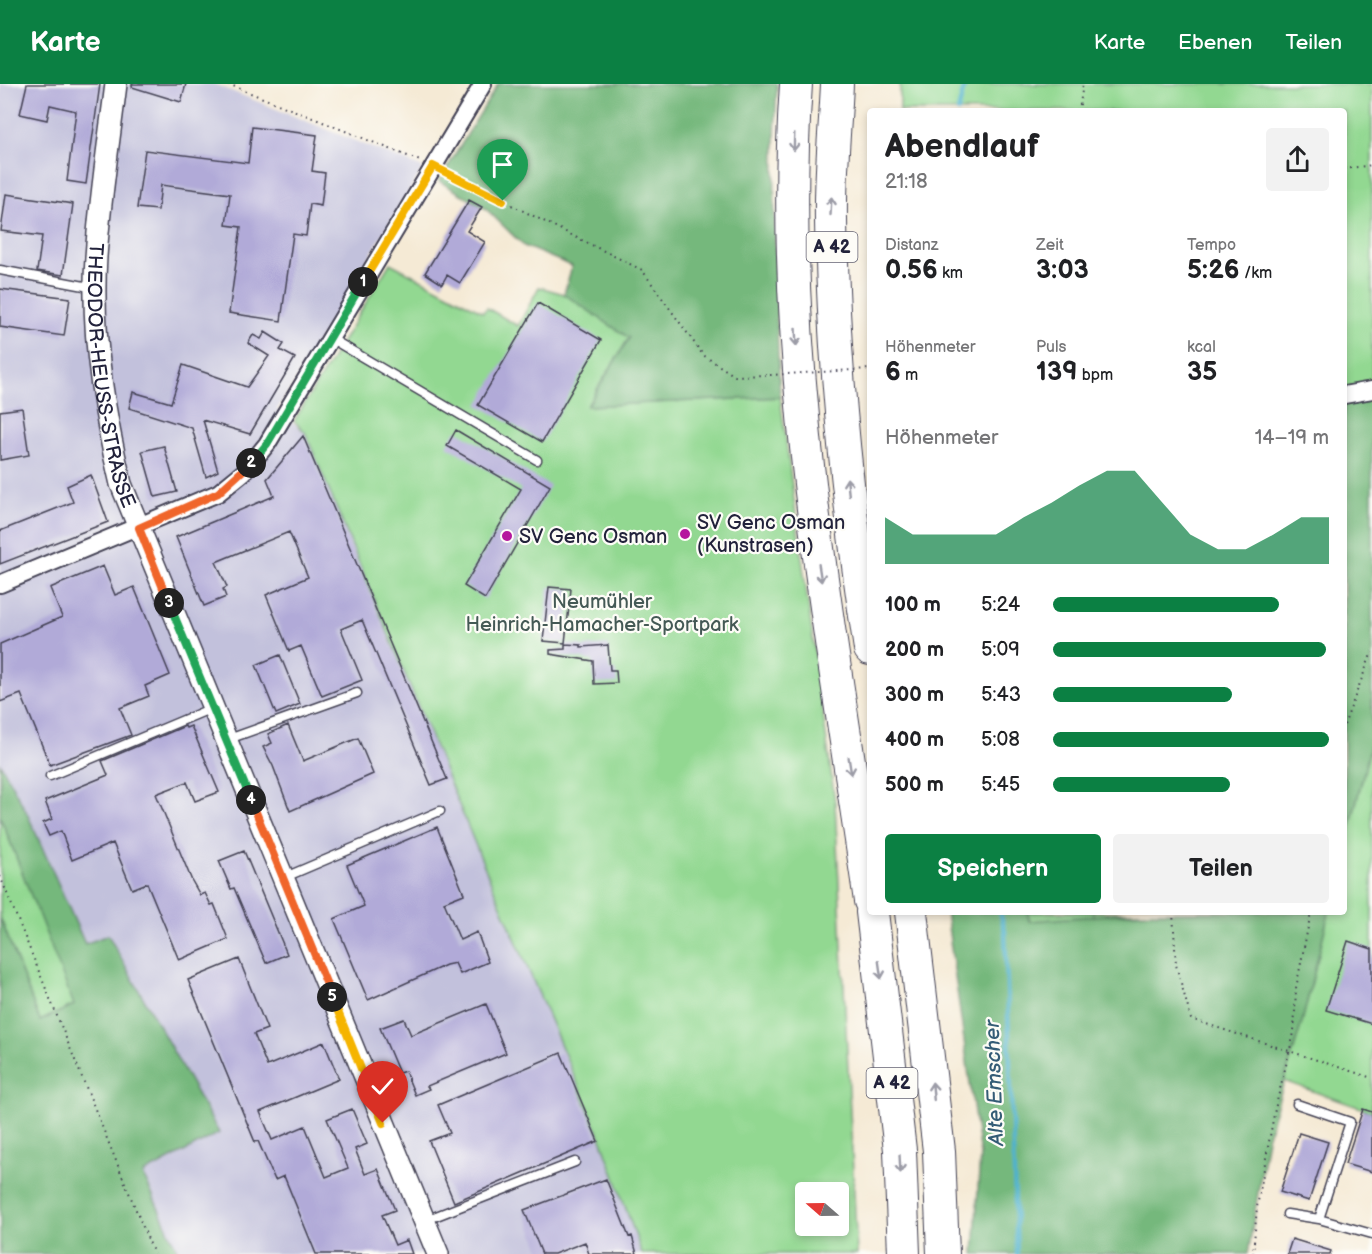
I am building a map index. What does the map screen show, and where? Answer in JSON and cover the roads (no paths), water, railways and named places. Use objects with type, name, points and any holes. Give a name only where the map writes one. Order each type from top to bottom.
[{"type":"highway","name":"A 42","points":[[796,84],[790,223],[806,462],[819,566],[867,881]]},
{"type":"highway","name":"A 42","points":[[837,84],[831,218],[835,323],[856,558],[867,630]]},
{"type":"highway","name":"A 42","points":[[872,915],[900,1150],[904,1254]]},
{"type":"highway","name":"A 42","points":[[911,915],[939,1150],[943,1254]]},
{"type":"street","name":"THEODOR-HEUSS-STRASSE","points":[[116,84],[96,258],[96,288],[100,376],[111,443],[121,483],[438,1254]]},
{"type":"street","points":[[0,584],[139,528],[218,493],[244,472],[267,444],[483,84]]},
{"type":"street","points":[[1347,394],[1372,390]]},
{"type":"lane","points":[[0,270],[96,288]]},
{"type":"lane","points":[[330,338],[537,460]]},
{"type":"lane","points":[[226,740],[357,693]]},
{"type":"lane","points":[[51,776],[213,708]]},
{"type":"lane","points":[[282,878],[440,811]]},
{"type":"lane","points":[[1296,1104],[1350,1122],[1320,1219]]},
{"type":"lane","points":[[425,1220],[575,1162]]},
{"type":"lane","points":[[1287,1214],[1320,1219],[1372,1234]]},
{"type":"waterway","name":"Alte Emscher","points":[[959,108],[965,84]]},
{"type":"waterway","name":"Alte Emscher","points":[[1001,915],[1005,931],[1017,1254]]},
{"type":"place","name":"SV Genc Osman (Kunstrasen)","points":[[685,534]]},
{"type":"place","name":"SV Genc Osman","points":[[507,536]]},
{"type":"park label","name":"Neumühler Heinrich-Hamacher-Sportpark","points":[[602,612]]}]
